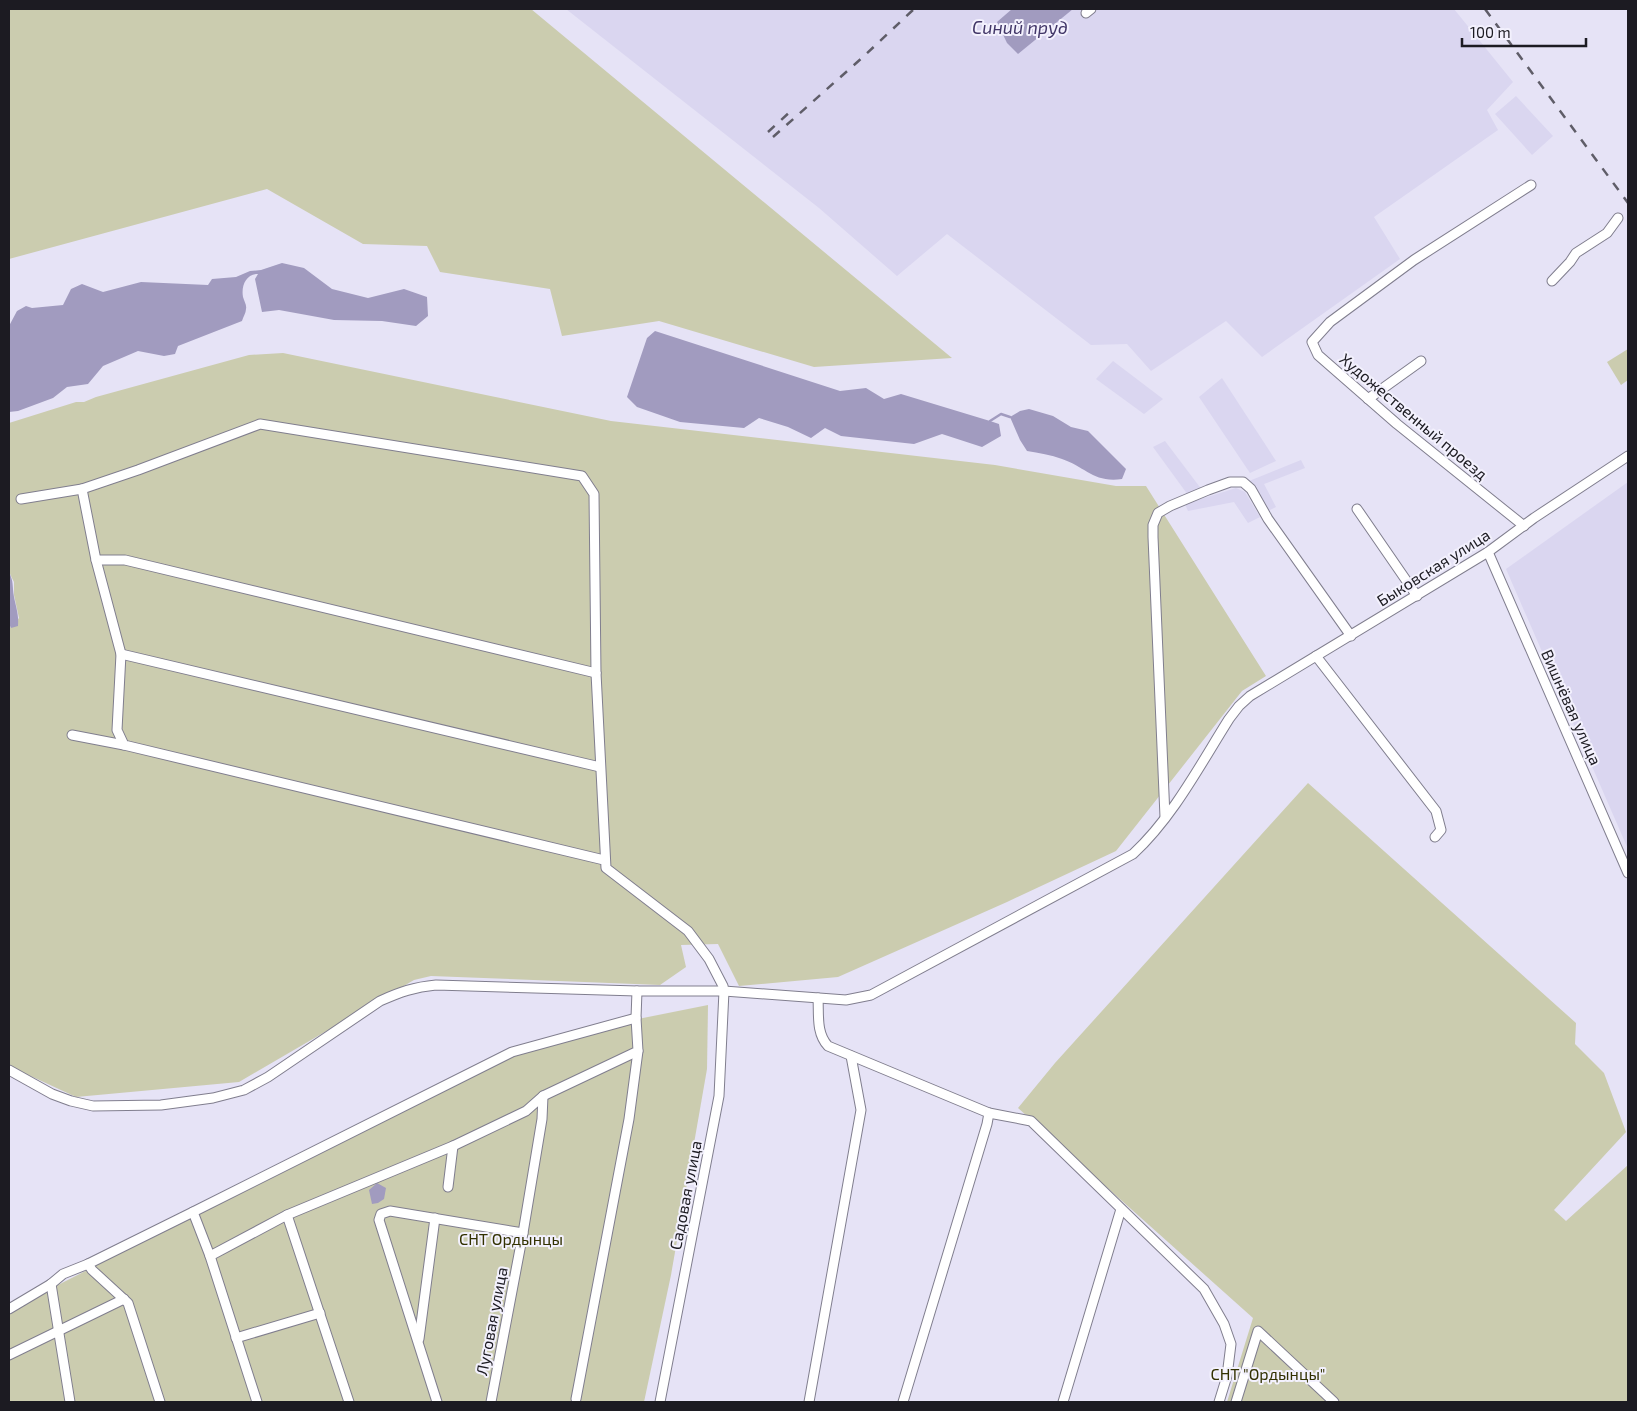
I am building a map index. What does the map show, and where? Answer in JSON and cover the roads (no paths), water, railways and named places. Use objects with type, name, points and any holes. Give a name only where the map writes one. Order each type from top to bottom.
[{"type":"street","name":"Художественный проезд","points":[[1524,526],[1368,399],[1318,355],[1312,342],[1330,322],[1414,260],[1531,185]]},
{"type":"street","points":[[1552,281],[1576,253],[1607,233],[1618,218]]},
{"type":"street","points":[[1368,399],[1421,361]]},
{"type":"street","points":[[21,499],[82,489],[260,424],[582,476],[594,494],[596,673],[604,860],[606,868],[688,930],[709,960],[724,986],[724,991]]},
{"type":"street","name":"Быковская улица","points":[[9,1070],[52,1094],[93,1106],[161,1105],[213,1098],[244,1090],[268,1077],[380,1001],[417,986],[724,991],[846,1000],[871,995],[1126,858],[1147,841],[1174,805],[1229,719],[1250,696],[1488,552],[1628,456]]},
{"type":"street","points":[[1165,817],[1153,537],[1153,525],[1158,513],[1208,490],[1230,482],[1243,482],[1251,489],[1268,519],[1351,636]]},
{"type":"street","points":[[82,489],[96,560],[121,654],[116,730],[124,745]]},
{"type":"street","points":[[1357,509],[1418,596]]},
{"type":"street","name":"Вишнёвая улица","points":[[1488,552],[1628,874]]},
{"type":"street","points":[[96,560],[125,560],[596,673]]},
{"type":"street","points":[[121,654],[600,767]]},
{"type":"street","points":[[1316,656],[1436,811],[1441,830],[1435,837]]},
{"type":"street","points":[[72,735],[124,745],[604,860]]},
{"type":"street","points":[[576,1399],[629,1118],[638,1052],[637,991]]},
{"type":"street","name":"Садовая улица","points":[[660,1402],[719,1096],[724,991]]},
{"type":"street","points":[[818,998],[819,1030],[821,1038],[828,1046],[989,1113],[1031,1121],[1204,1289],[1224,1324],[1231,1344],[1227,1376],[1219,1402]]},
{"type":"street","points":[[9,1309],[51,1284],[63,1274],[88,1264],[512,1052],[636,1018]]},
{"type":"street","points":[[210,1256],[287,1215],[453,1146],[526,1112],[543,1096],[638,1052]]},
{"type":"street","points":[[809,1402],[861,1110],[851,1056]]},
{"type":"street","name":"Луговая улица","points":[[491,1402],[523,1233],[542,1119],[543,1096]]},
{"type":"street","points":[[903,1402],[989,1113]]},
{"type":"street","points":[[448,1187],[453,1146]]},
{"type":"street","points":[[1064,1402],[1121,1209]]},
{"type":"street","points":[[437,1402],[378,1220],[381,1214],[390,1211],[523,1233]]},
{"type":"street","points":[[193,1212],[210,1256],[257,1402]]},
{"type":"street","points":[[287,1215],[349,1402]]},
{"type":"street","points":[[418,1344],[435,1218]]},
{"type":"street","points":[[88,1264],[92,1270],[128,1303],[160,1402]]},
{"type":"street","points":[[51,1284],[70,1402]]},
{"type":"street","points":[[9,1355],[124,1299]]},
{"type":"street","points":[[236,1338],[320,1313]]},
{"type":"street","points":[[1236,1402],[1258,1331],[1334,1402]]},
{"type":"water","name":"Синий пруд","points":[[1012,9],[1073,9],[1018,54],[1007,43],[997,22]]},
{"type":"water","points":[[282,263],[304,268],[332,289],[368,298],[404,289],[427,297],[428,316],[416,326],[382,321],[334,320],[279,310],[262,312],[255,279],[258,274],[250,276],[245,281],[243,297],[246,304],[246,312],[242,321],[178,346],[175,354],[164,356],[138,351],[103,366],[88,384],[67,387],[53,398],[18,411],[9,412],[9,326],[17,311],[26,306],[32,308],[63,305],[71,289],[82,284],[103,292],[141,282],[208,285],[212,279],[236,277],[250,271],[261,270]]},
{"type":"water","points":[[655,331],[840,391],[866,388],[884,399],[901,394],[990,421],[999,424],[1001,436],[982,447],[942,434],[914,444],[841,436],[825,428],[811,438],[788,427],[759,418],[744,428],[680,422],[637,407],[627,397],[647,338]]},
{"type":"water","points":[[1029,409],[1053,416],[1071,427],[1088,431],[1126,469],[1122,479],[1112,480],[1097,477],[1062,459],[1027,451],[1010,417],[1020,411]]},
{"type":"water","points":[[9,572],[18,618],[18,626],[11,628],[9,624]]},
{"type":"water","points":[[377,1183],[386,1188],[384,1199],[372,1204],[369,1190]]},
{"type":"waterway","points":[[990,421],[1001,414],[1010,417]]},
{"type":"railway","points":[[773,137],[914,9]]},
{"type":"railway","points":[[1485,9],[1628,203]]},
{"type":"railway","points":[[768,132],[793,109]]},
{"type":"park label","name":"СНТ Ордынцы","points":[[511,1238]]},
{"type":"park label","name":"СНТ \"Ордынцы\"","points":[[1268,1373]]}]
